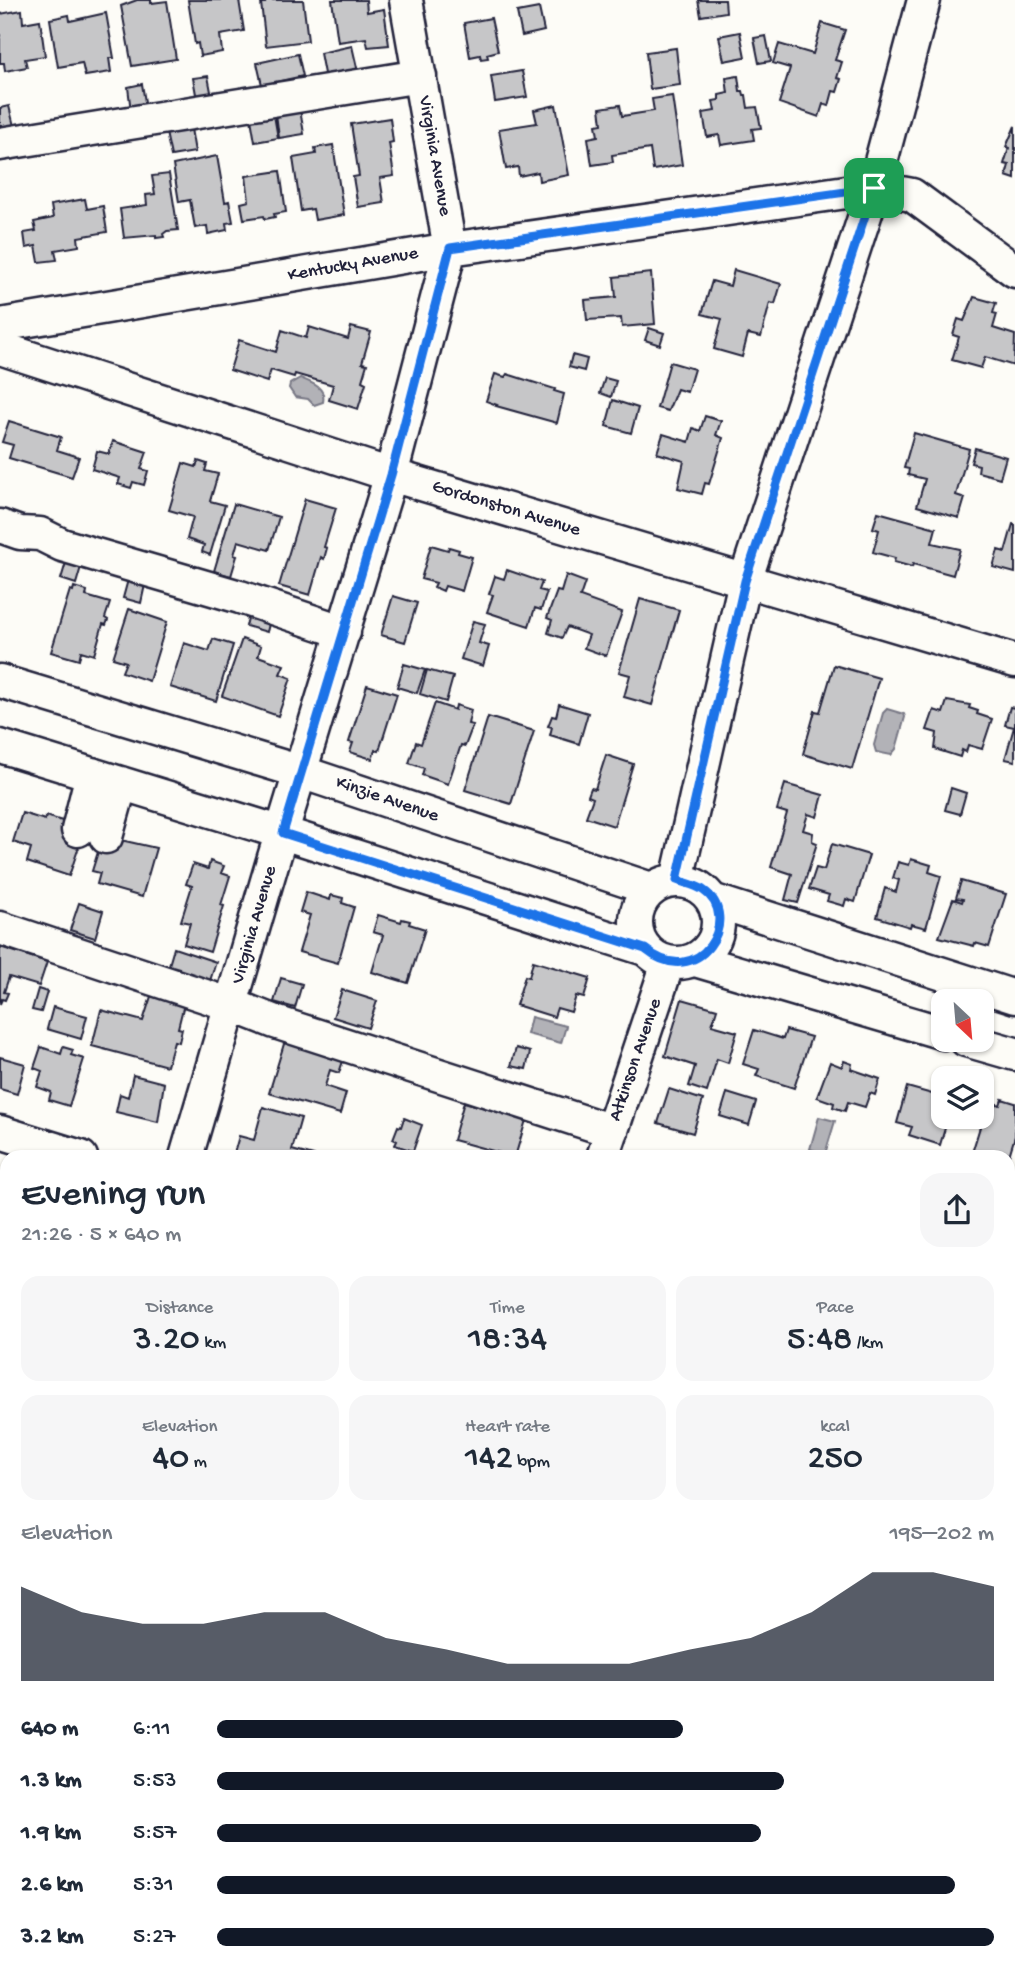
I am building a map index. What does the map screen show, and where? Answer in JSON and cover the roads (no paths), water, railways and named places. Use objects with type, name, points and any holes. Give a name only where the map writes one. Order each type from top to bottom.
[{"type":"street","name":"Virginia Avenue","points":[[188,1150],[391,475],[450,248],[406,0]]},
{"type":"street","points":[[669,957],[638,938],[636,911],[642,899],[664,884],[745,581],[874,188],[924,0]]},
{"type":"street","points":[[0,144],[420,76]]},
{"type":"street","name":"Kentucky Avenue","points":[[0,325],[450,248],[874,188],[912,195],[1015,271]]},
{"type":"street","name":"Gordonston Avenue","points":[[0,348],[391,475],[1015,661]]},
{"type":"street","points":[[0,526],[20,533],[40,534],[62,545],[240,597],[344,632]]},
{"type":"street","name":"Kinzie Avenue","points":[[0,681],[664,884]]},
{"type":"street","points":[[0,746],[283,833],[669,957],[931,1030]]},
{"type":"street","points":[[92,834],[107,779]]},
{"type":"street","points":[[664,884],[703,889],[712,900],[1015,997]]},
{"type":"street","name":"Atkinson Avenue","points":[[608,1144],[669,957],[706,951],[715,940],[718,913],[712,900]]},
{"type":"street","points":[[0,928],[232,1005],[608,1144]]},
{"type":"street","points":[[994,1048],[1015,1054]]},
{"type":"street","points":[[0,1132],[58,1150]]}]
